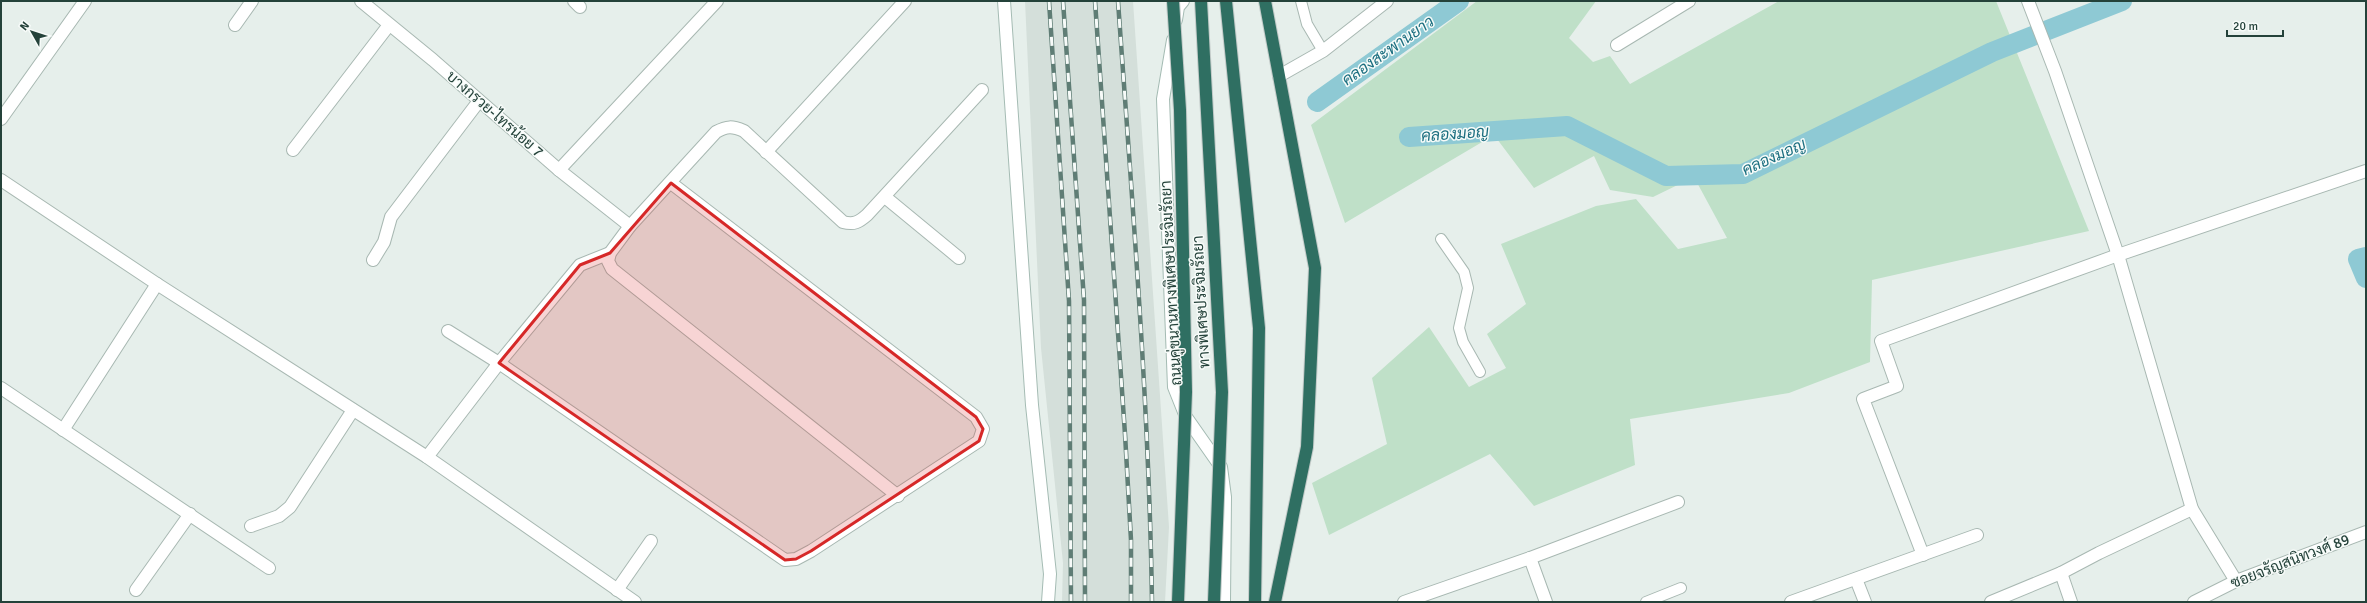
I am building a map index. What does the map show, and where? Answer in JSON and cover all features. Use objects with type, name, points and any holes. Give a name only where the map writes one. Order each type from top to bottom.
[{"type":"highway","name":"ทางพิเศษประจิมรัถยา","points":[[1173,1],[1180,110],[1186,392],[1178,602]]},
{"type":"highway","name":"ทางพิเศษประจิมรัถยา","points":[[1201,1],[1222,392],[1214,602]]},
{"type":"highway","points":[[1226,1],[1259,328],[1255,602]]},
{"type":"highway","points":[[1265,1],[1315,268],[1307,447],[1275,602]]},
{"type":"street","points":[[1,120],[5,105],[85,1]]},
{"type":"street","points":[[235,25],[252,1]]},
{"type":"street","name":"บางกรวย-ไทรน้อย 7","points":[[361,1],[559,170],[630,226]]},
{"type":"street","points":[[559,170],[717,1]]},
{"type":"street","points":[[766,152],[905,1]]},
{"type":"street","points":[[1004,1],[1026,327],[1050,574],[1048,602]]},
{"type":"street","name":"ถนนคู่ขนานทางพิเศษประจิมรัถยา","points":[[1183,1],[1178,8],[1164,99],[1174,387],[1186,417],[1221,467],[1225,497],[1224,602]]},
{"type":"street","points":[[1279,76],[1323,51],[1387,1]]},
{"type":"street","points":[[1617,45],[1689,1]]},
{"type":"street","points":[[2028,1],[2055,71],[2118,255],[2192,509],[2236,581]]},
{"type":"street","points":[[293,150],[389,25]]},
{"type":"street","points":[[898,496],[612,269],[608,261],[610,253],[630,226],[671,183],[716,132],[724,127],[733,126],[744,131],[843,222],[851,224],[860,222],[885,197],[982,90]]},
{"type":"street","points":[[373,260],[384,242],[391,217],[479,101]]},
{"type":"street","points":[[1923,554],[1863,399],[1897,386],[1881,341],[2118,255],[2366,171]]},
{"type":"street","points":[[1,180],[157,284],[427,456],[635,602]]},
{"type":"street","points":[[448,331],[499,363],[785,560],[796,560],[811,551],[898,496],[979,441],[983,429],[976,417],[671,183]]},
{"type":"street","points":[[885,197],[959,258]]},
{"type":"street","points":[[427,456],[499,363],[580,265],[610,253]]},
{"type":"street","points":[[63,430],[157,284]]},
{"type":"street","points":[[1,388],[269,568]]},
{"type":"street","points":[[251,526],[279,516],[290,507],[353,410]]},
{"type":"street","points":[[1404,602],[1530,558],[1678,502]]},
{"type":"street","points":[[1991,602],[2061,573],[2099,553],[2192,509]]},
{"type":"street","points":[[136,590],[190,514]]},
{"type":"street","name":"ซอยจรัญสนิทวงศ์ 89","points":[[2194,602],[2211,598],[2236,581],[2366,532]]},
{"type":"street","points":[[1791,602],[1977,535]]},
{"type":"street","points":[[617,590],[651,541]]},
{"type":"street","points":[[1530,558],[1546,602]]},
{"type":"street","points":[[2061,573],[2071,602]]},
{"type":"street","points":[[1856,578],[1865,602]]},
{"type":"lane","points":[[1301,1],[1307,24],[1323,51]]},
{"type":"lane","points":[[1441,239],[1464,272],[1468,288],[1459,328],[1463,342],[1480,372]]},
{"type":"lane","points":[[1646,602],[1681,588]]},
{"type":"highlighted area","points":[[671,183],[976,417],[983,429],[979,441],[811,551],[796,559],[785,560],[499,363],[580,265],[610,253]]},
{"type":"shaded area","points":[[1025,1],[1133,1],[1169,527],[1165,602],[1062,602],[1063,563],[1041,348]]},
{"type":"green space","points":[[1477,1],[1596,1],[1569,38],[1593,62],[1610,56],[1630,84],[1779,1],[1996,1],[2089,231],[1872,280],[1870,362],[1789,393],[1630,419],[1635,465],[1534,506],[1490,454],[1329,535],[1312,483],[1387,444],[1372,378],[1429,327],[1469,387],[1506,368],[1487,334],[1526,304],[1501,244],[1596,206],[1636,199],[1678,249],[1727,238],[1694,177],[1653,197],[1610,190],[1594,156],[1534,188],[1494,135],[1345,223],[1311,125]]},
{"type":"waterway","name":"คลองสะพานยาว","points":[[1317,102],[1459,1]]},
{"type":"waterway","name":"คลองมอญ","points":[[1409,137],[1567,126],[1666,176],[1743,174],[1992,52],[2122,1]]},
{"type":"waterway","points":[[2366,257],[2358,259],[2366,278]]},
{"type":"railway","points":[[1049,1],[1069,301],[1071,602]]},
{"type":"railway","points":[[1063,1],[1084,300],[1085,602]]},
{"type":"railway","points":[[1095,1],[1125,434],[1131,540],[1131,602]]},
{"type":"railway","points":[[1118,1],[1144,376],[1152,602]]}]
